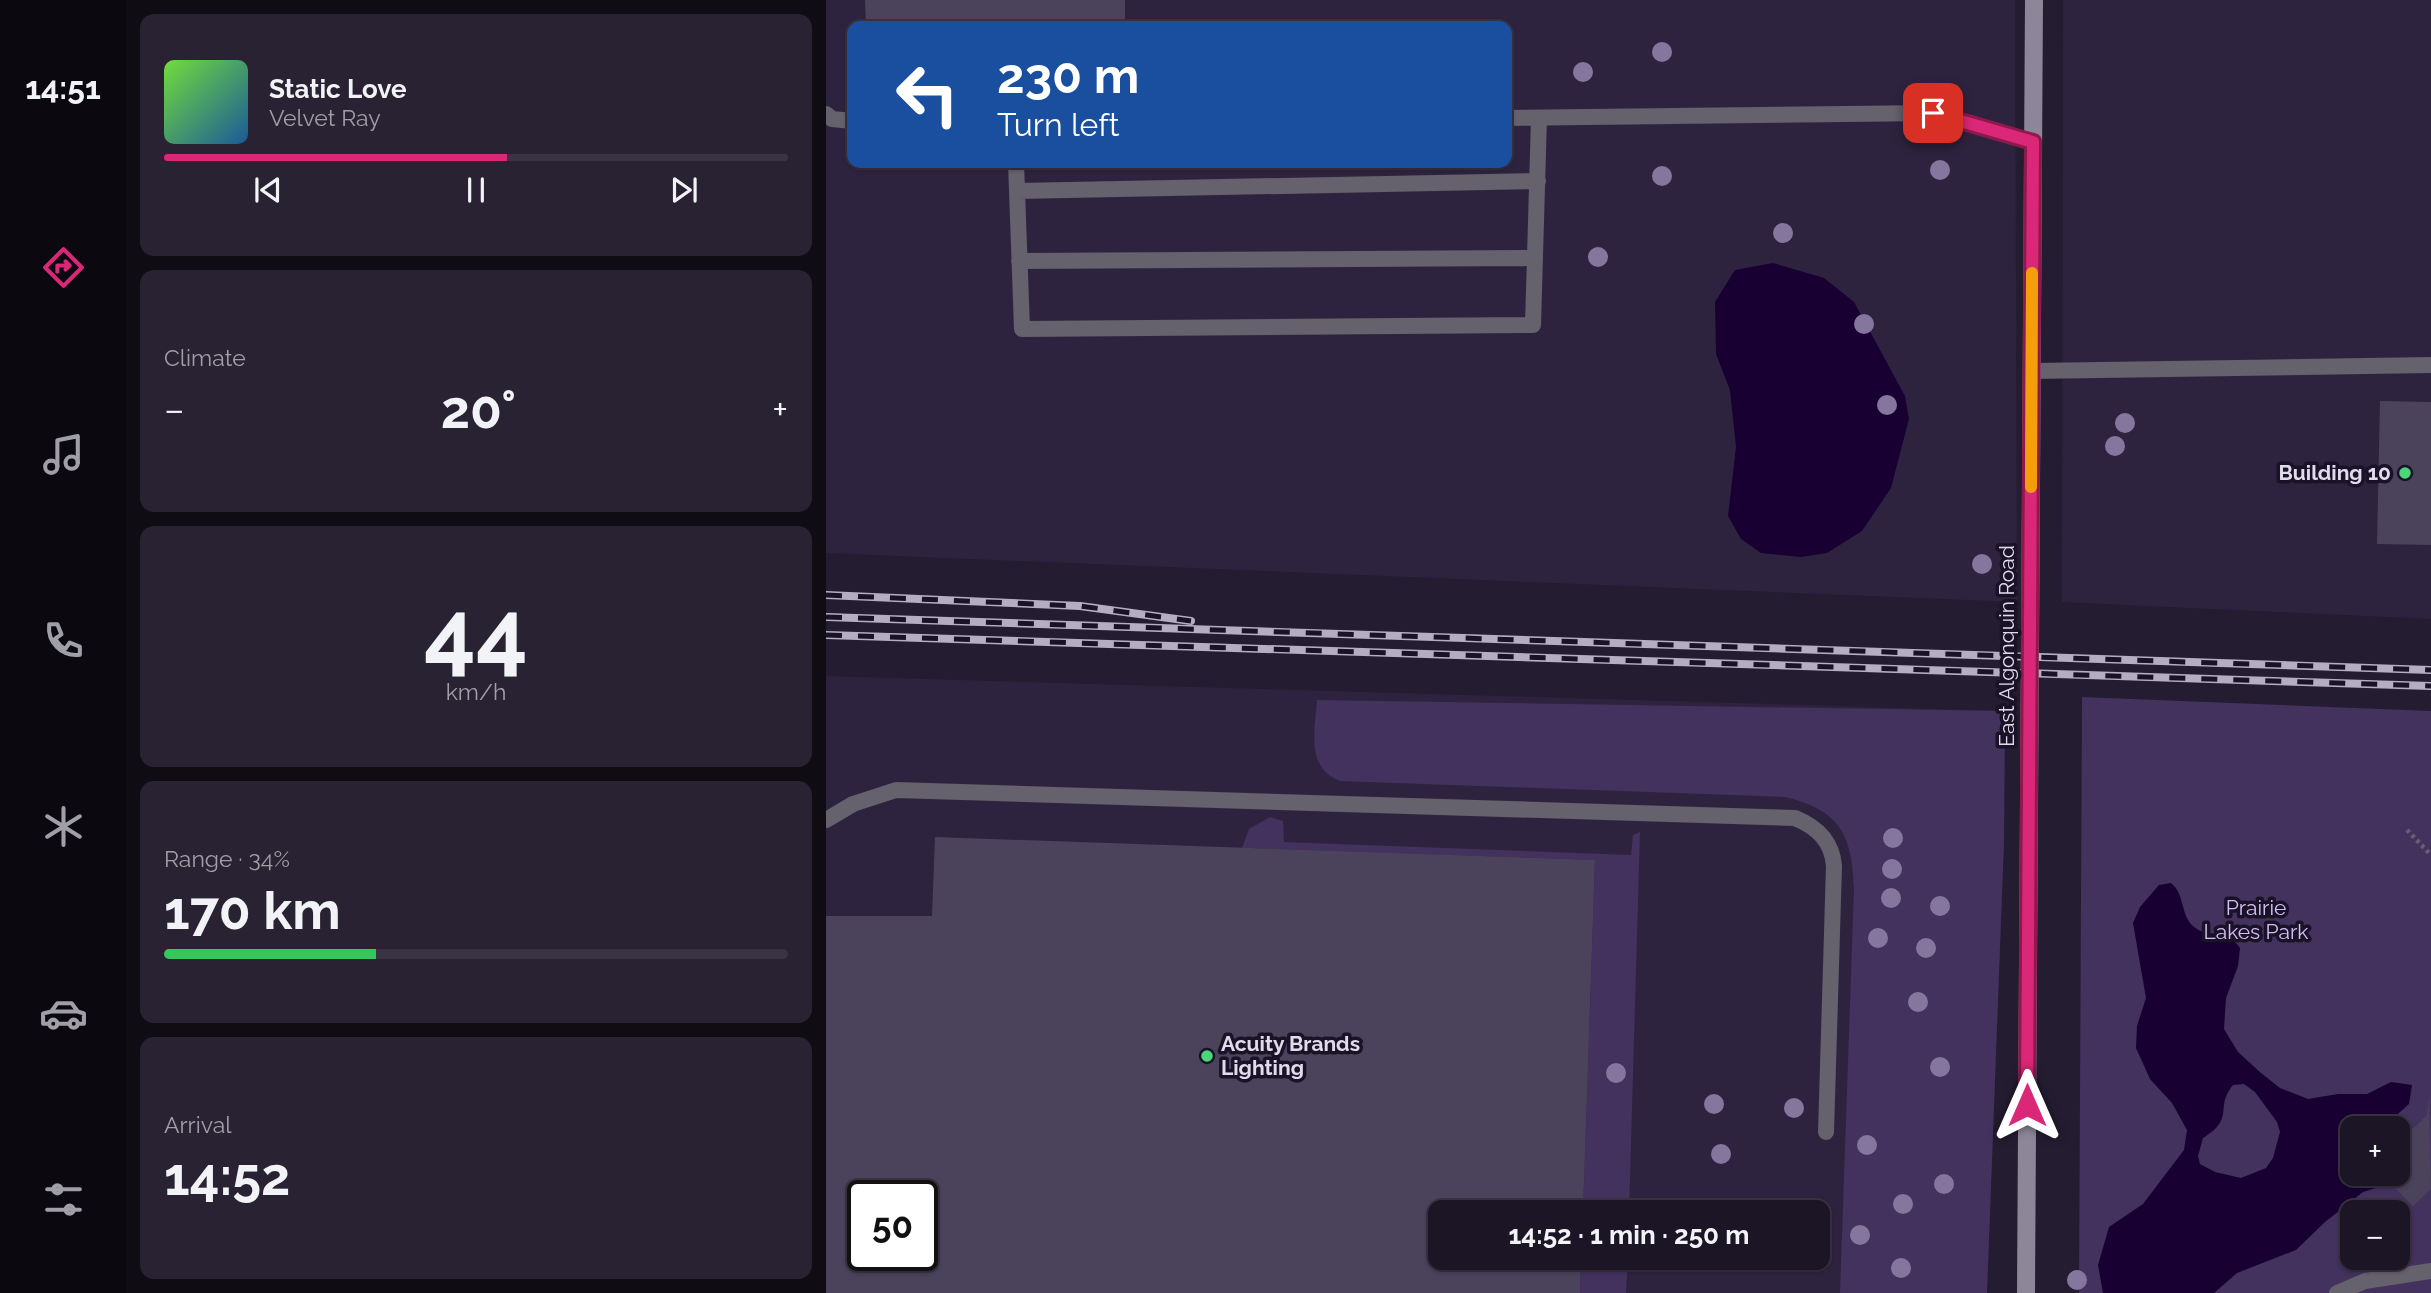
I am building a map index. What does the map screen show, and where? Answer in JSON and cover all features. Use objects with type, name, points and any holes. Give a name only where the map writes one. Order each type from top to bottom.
[{"type":"main road","name":"East Algonquin Road","points":[[2026,1293],[2034,0]]},
{"type":"lane","points":[[1512,118],[1933,113],[2033,142]]},
{"type":"lane","points":[[826,114],[832,119],[847,120]]},
{"type":"lane","points":[[1016,168],[1022,329],[1533,325],[1539,118]]},
{"type":"lane","points":[[1017,191],[1538,181]]},
{"type":"lane","points":[[1019,261],[1535,258]]},
{"type":"lane","points":[[2032,371],[2431,365]]},
{"type":"lane","points":[[826,820],[853,804],[896,790],[1795,818],[1820,833],[1830,848],[1835,866],[1826,1132]]},
{"type":"lane","points":[[2337,1293],[2365,1281],[2431,1271]]},
{"type":"path","points":[[2407,830],[2431,855]]},
{"type":"shaded area","points":[[826,0],[2015,0],[2017,602],[826,553]]},
{"type":"shaded area","points":[[2063,0],[2431,0],[2431,619],[2062,602]]},
{"type":"shaded area","points":[[1773,263],[1824,278],[1854,302],[1905,396],[1909,419],[1891,488],[1862,531],[1827,553],[1801,557],[1761,553],[1741,539],[1728,516],[1736,447],[1730,390],[1716,354],[1715,302],[1735,270]]},
{"type":"shaded area","points":[[826,676],[2005,711],[2004,841],[1987,1293],[826,1293]]},
{"type":"shaded area","points":[[2171,883],[2193,926],[2205,933],[2229,937],[2240,948],[2238,966],[2226,998],[2224,1029],[2238,1052],[2280,1088],[2308,1099],[2338,1094],[2367,1094],[2391,1082],[2412,1085],[2409,1104],[2396,1116],[2340,1116],[2340,1186],[2379,1187],[2363,1192],[2353,1200],[2340,1200],[2340,1210],[2296,1250],[2237,1273],[2214,1293],[2103,1293],[2098,1265],[2109,1227],[2143,1204],[2184,1150],[2187,1130],[2172,1103],[2150,1079],[2136,1048],[2137,1026],[2146,998],[2133,923],[2140,907],[2159,885]],"holes":[[[2244,1084],[2255,1092],[2277,1122],[2280,1132],[2273,1158],[2266,1168],[2241,1178],[2215,1172],[2200,1164],[2198,1156],[2203,1138],[2219,1125],[2225,1100],[2233,1085]]]},
{"type":"green space","name":"Prairie Lakes Park","points":[[2082,697],[2431,711],[2431,1293],[2079,1293]]},
{"type":"green space","points":[[1317,700],[2005,711],[2004,841],[1987,1293],[1840,1293],[1854,888],[1846,839],[1830,818],[1804,802],[1785,797],[1340,781],[1321,767],[1317,757],[1314,736]]},
{"type":"green space","points":[[1270,817],[1283,821],[1284,842],[1631,855],[1633,835],[1640,832],[1629,1200],[1583,1200],[1595,860],[1242,848],[1249,829]]},
{"type":"green space","points":[[1581,1270],[1627,1270],[1626,1293],[1580,1293]]},
{"type":"building","points":[[865,0],[1125,0],[1125,21],[866,21]]},
{"type":"building","name":"Building 10","points":[[2380,401],[2431,402],[2431,545],[2377,544]]},
{"type":"building","name":"Acuity Brands Lighting","points":[[935,837],[1595,860],[1583,1200],[1428,1200],[1428,1270],[1581,1270],[1580,1293],[826,1293],[826,916],[932,916]]},
{"type":"building","points":[[2429,1095],[2431,1189],[2413,1206],[2410,1200],[2393,1186],[2410,1186],[2410,1152],[2413,1149],[2410,1145],[2410,1131],[2427,1115]]},
{"type":"railway","points":[[826,595],[1080,606],[1191,621]]},
{"type":"railway","points":[[826,617],[2431,670]]},
{"type":"railway","points":[[826,635],[2431,686]]},
{"type":"slow traffic","points":[[2031,487],[2032,273]]},
{"type":"place","name":"Building 10","points":[[2405,473]]},
{"type":"place","name":"Acuity Brands Lighting","points":[[1207,1056]]},
{"type":"route","points":[[1933,113],[2033,142],[2027,1105]]}]
